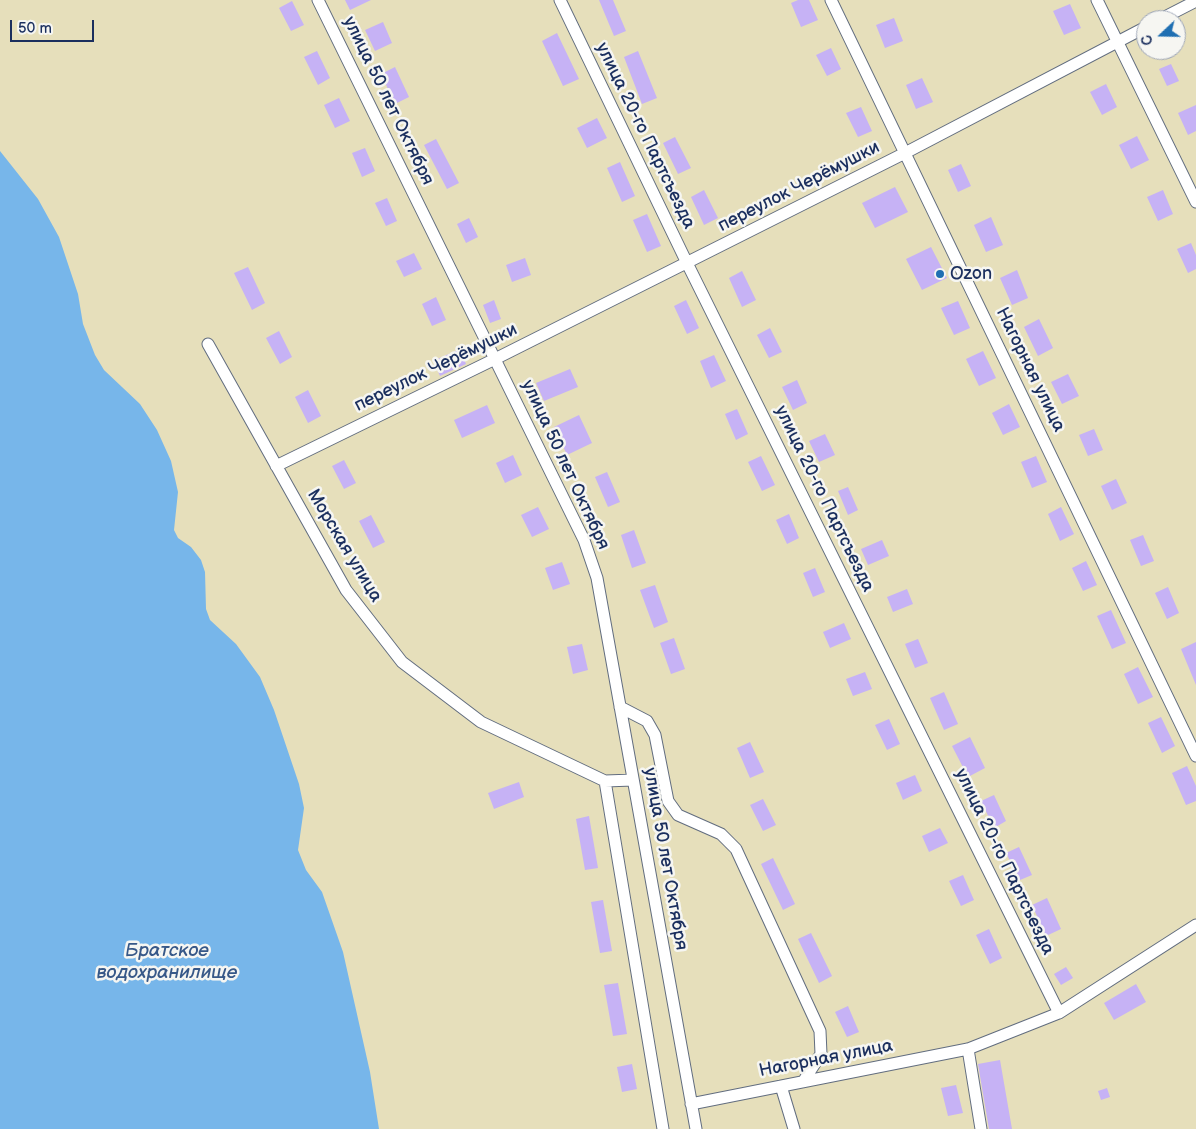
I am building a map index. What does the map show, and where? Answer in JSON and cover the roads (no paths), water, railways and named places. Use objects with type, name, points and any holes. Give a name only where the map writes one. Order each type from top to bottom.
[{"type":"street","name":"улица 50 лет Октября","points":[[318,0],[584,540],[597,578],[696,1129]]},
{"type":"street","name":"улица 20-го Партсъезда","points":[[560,0],[687,263],[1059,1012]]},
{"type":"street","name":"Нагорная улица","points":[[831,0],[1196,756]]},
{"type":"street","points":[[1097,0],[1196,202]]},
{"type":"street","points":[[1178,10],[1196,1]]},
{"type":"street","name":"переулок Черёмушки","points":[[276,466],[687,263],[906,152],[1136,32]]},
{"type":"street","name":"Морская улица","points":[[208,344],[346,590],[402,662],[481,722],[605,781],[633,780]]},
{"type":"street","points":[[620,707],[646,721],[655,735],[668,801],[678,815],[721,834],[736,849],[820,1031],[821,1054],[803,1082]]},
{"type":"street","points":[[605,781],[663,1129]]},
{"type":"street","name":"Нагорная улица","points":[[692,1104],[968,1049],[1059,1012],[1196,925]]},
{"type":"street","points":[[968,1049],[981,1129]]},
{"type":"street","points":[[781,1086],[794,1129]]},
{"type":"water","name":"Братское водохранилище","points":[[0,151],[38,199],[59,237],[78,294],[83,324],[95,355],[104,370],[140,404],[157,430],[171,461],[178,492],[174,530],[178,538],[191,547],[201,560],[205,572],[206,609],[210,620],[236,644],[260,677],[274,710],[299,784],[304,808],[298,850],[306,870],[322,892],[343,952],[370,1072],[379,1129],[0,1129]]},
{"type":"place","name":"Ozon","points":[[940,274]]}]
